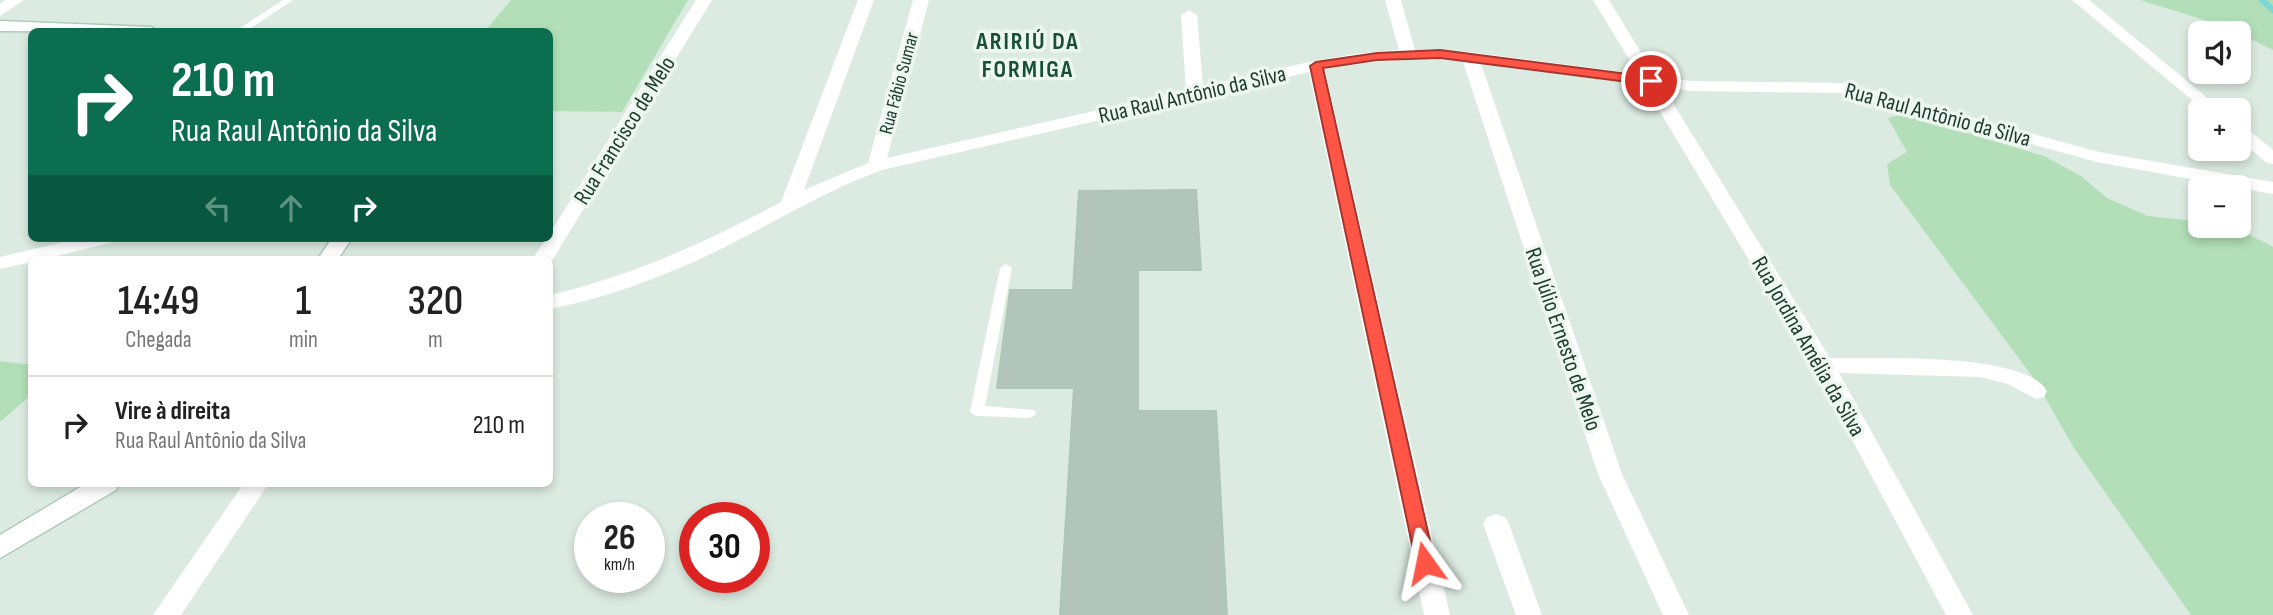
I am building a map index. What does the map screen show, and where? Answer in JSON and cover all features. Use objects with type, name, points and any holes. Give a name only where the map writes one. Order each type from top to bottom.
[{"type":"street","points":[[0,11],[16,0]]},
{"type":"street","name":"Rua Francisco de Melo","points":[[546,256],[705,0]]},
{"type":"street","points":[[789,205],[866,0]]},
{"type":"street","name":"Rua Fábio Sumar","points":[[876,166],[921,0]]},
{"type":"street","points":[[1394,0],[1408,54]]},
{"type":"street","name":"Rua Jordina Amélia da Silva","points":[[1601,0],[1823,365],[1960,615]]},
{"type":"street","points":[[2080,0],[2199,98]]},
{"type":"street","points":[[1189,15],[1195,93]]},
{"type":"street","points":[[0,26],[50,28]]},
{"type":"street","name":"Rua Raul Antônio da Silva","points":[[553,301],[647,272],[738,232],[828,184],[876,166],[1316,66],[1408,54],[1470,57],[1720,88],[1846,88],[2097,157],[2270,190]]},
{"type":"street","name":"Rua Júlio Ernesto de Melo","points":[[1470,57],[1611,474],[1676,615]]},
{"type":"street","points":[[1316,66],[1437,615]]},
{"type":"street","points":[[2251,141],[2273,159]]},
{"type":"street","points":[[30,256],[90,242]]},
{"type":"street","points":[[0,263],[28,256]]},
{"type":"street","points":[[1823,365],[1980,369],[2015,378],[2036,391]]},
{"type":"street","points":[[0,548],[100,487]]},
{"type":"street","points":[[166,615],[254,487]]},
{"type":"street","points":[[1496,524],[1529,615]]},
{"type":"lane","points":[[244,28],[289,0]]},
{"type":"lane","points":[[1006,268],[977,411],[1028,413]]},
{"type":"green space","points":[[511,0],[688,0],[622,112],[553,111],[553,28],[488,28]]},
{"type":"green space","points":[[2140,0],[2273,0],[2273,50],[2251,39],[2251,21],[2208,21]]},
{"type":"green space","points":[[1903,114],[2044,156],[2081,176],[2107,198],[2148,216],[2188,220],[2188,238],[2251,236],[2273,247],[2273,615],[2191,615],[2074,448],[2035,380],[1890,185],[1887,164],[1907,152],[1888,118]]},
{"type":"green space","points":[[0,361],[28,364],[28,398],[0,422]]},
{"type":"building","points":[[1196,190],[1201,270],[1138,270],[1138,411],[1216,411],[1227,615],[1060,615],[1074,388],[997,388],[1010,290],[1073,290],[1079,191]]},
{"type":"waterway","points":[[2262,0],[2273,10]]},
{"type":"district","name":"ARIRIÚ DA FORMIGA","points":[[1028,55]]},
{"type":"route","points":[[1425,563],[1316,66],[1377,56],[1440,54],[1651,81]]}]
